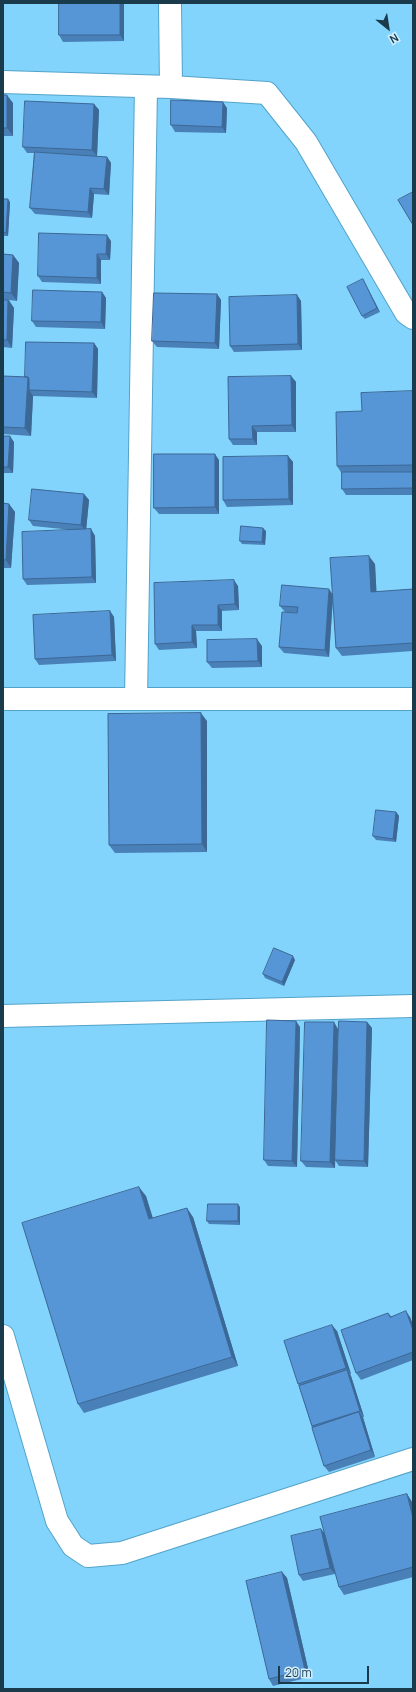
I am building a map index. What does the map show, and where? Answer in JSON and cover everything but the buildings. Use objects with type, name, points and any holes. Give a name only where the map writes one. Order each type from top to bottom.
[{"type":"street","points":[[170,3],[170,88]]},
{"type":"street","points":[[3,82],[170,88],[267,94],[306,142],[406,313],[413,318]]},
{"type":"street","points":[[136,699],[146,87]]},
{"type":"street","points":[[3,699],[413,699]]},
{"type":"street","points":[[3,1016],[413,1006]]},
{"type":"street","points":[[3,1336],[56,1521],[73,1546],[88,1556],[122,1553],[413,1458]]}]
